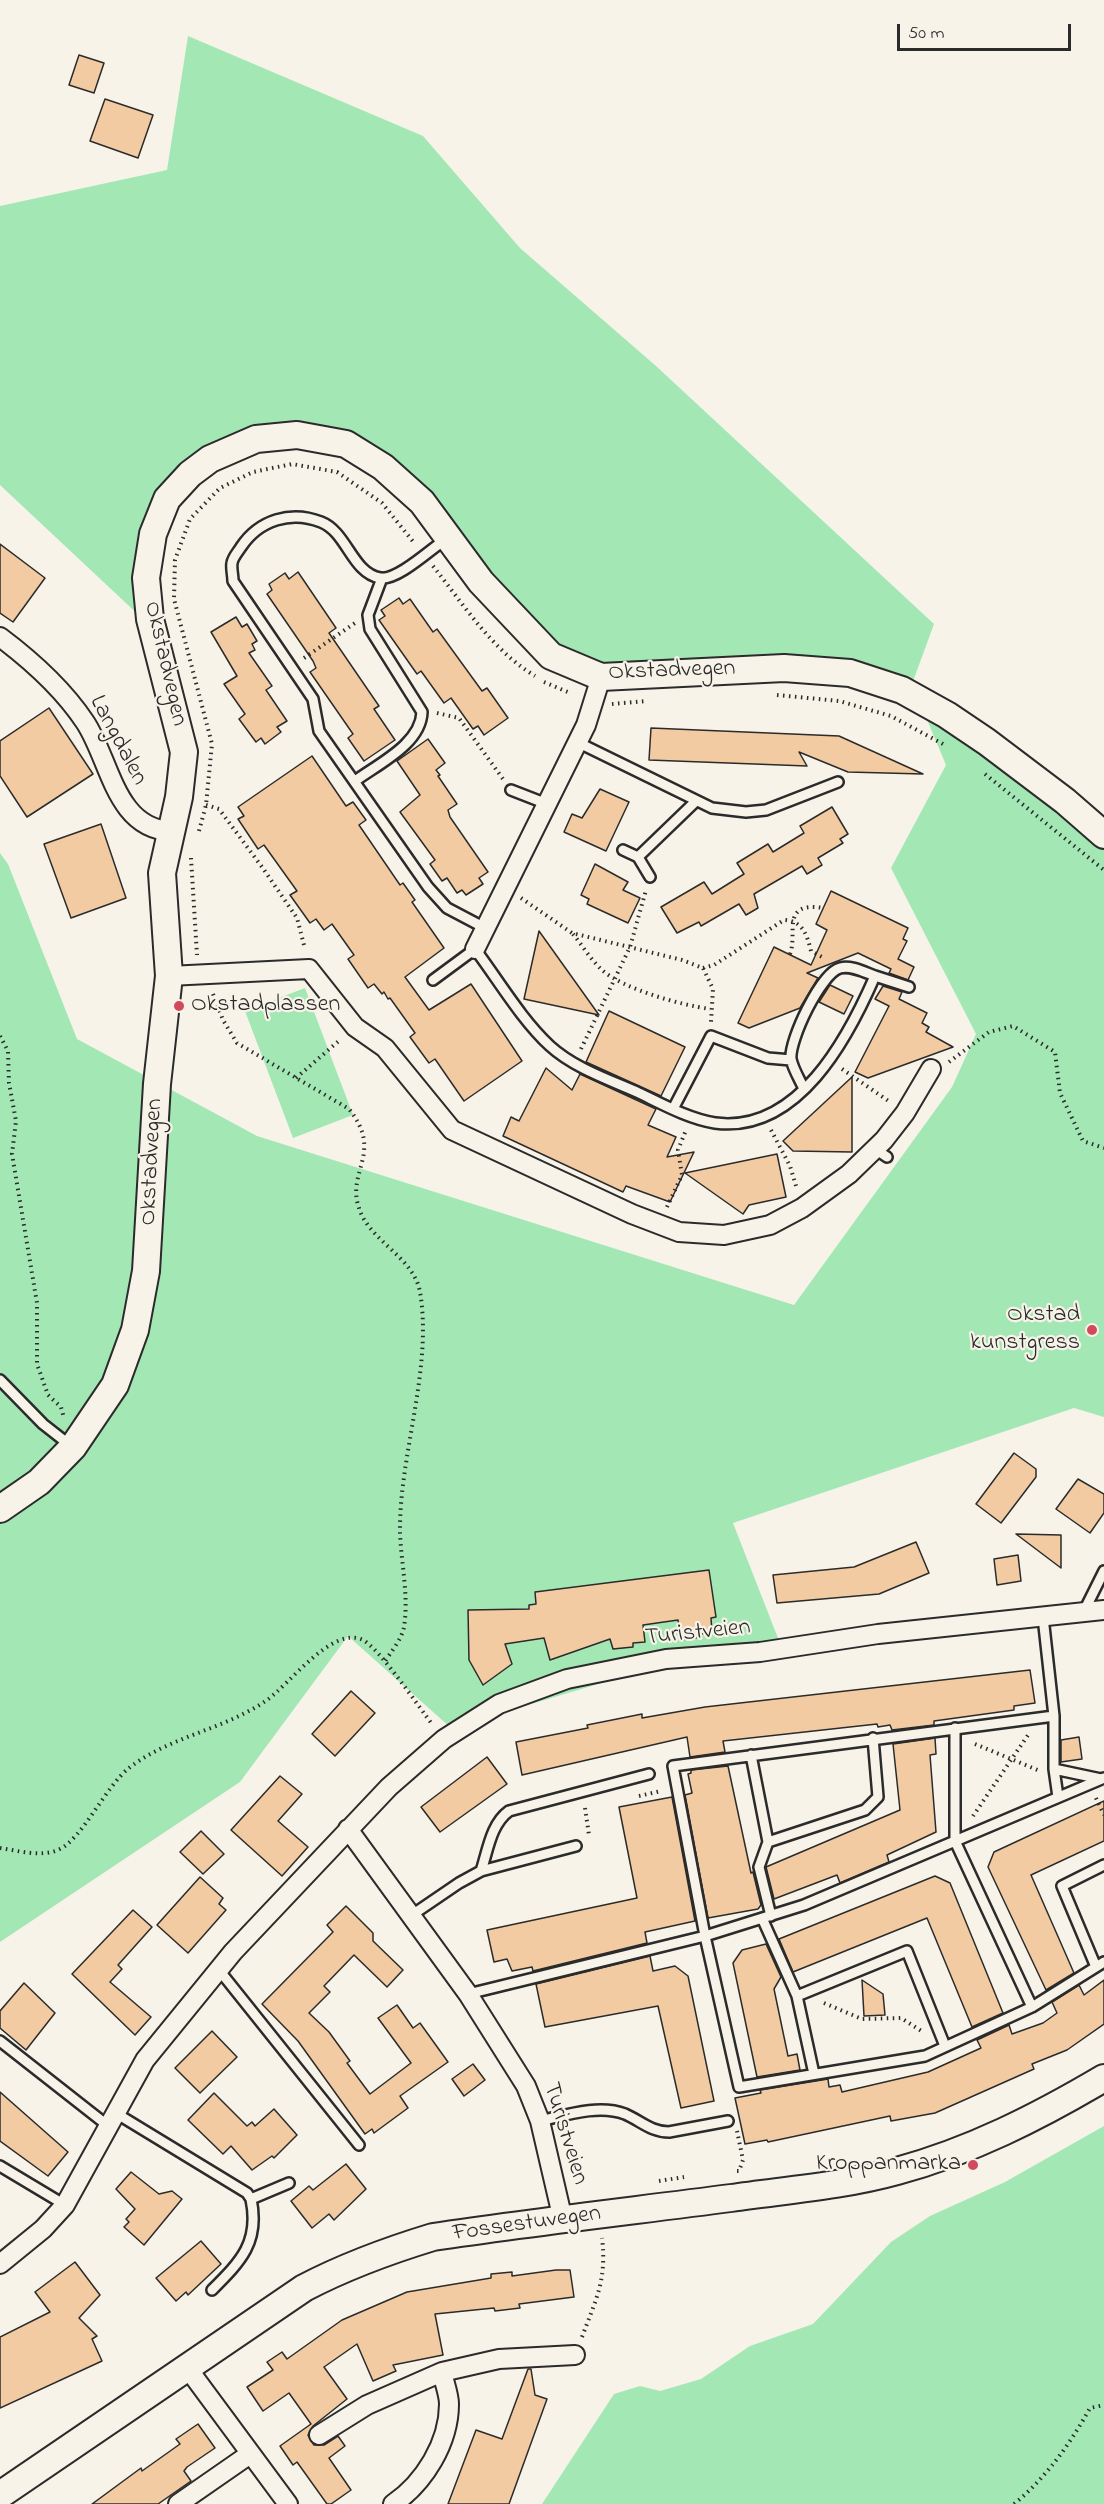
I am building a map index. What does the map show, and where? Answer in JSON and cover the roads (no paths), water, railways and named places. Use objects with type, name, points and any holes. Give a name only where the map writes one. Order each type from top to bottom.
[{"type":"street","name":"Okstadvegen","points":[[0,1509],[39,1482],[73,1448],[115,1385],[135,1330],[146,1271],[157,1084],[169,976],[162,873],[184,752],[150,619],[146,578],[153,534],[167,499],[210,459],[256,439],[297,435],[346,444],[383,466],[422,502],[481,582],[551,656],[597,688],[784,668],[850,674],[902,690],[947,715],[1065,801],[1104,835]]},
{"type":"street","name":"Langdalen","points":[[0,638],[62,692],[86,724],[125,807],[142,822],[161,830],[171,831]]},
{"type":"street","points":[[475,949],[578,742],[597,688]]},
{"type":"street","points":[[169,976],[309,969],[355,1027],[385,1048],[452,1130],[632,1214],[679,1232],[724,1235],[770,1225],[802,1208],[881,1153],[931,1069]]},
{"type":"street","name":"Turistveien","points":[[0,2264],[43,2229],[65,2205],[146,2060],[219,1970],[389,1787],[444,1739],[500,1704],[567,1679],[666,1659],[760,1652],[878,1634],[1104,1610]]},
{"type":"street","name":"Turistveien","points":[[348,1829],[468,1994],[526,2086],[540,2121],[563,2220]]},
{"type":"street","name":"Fossestuvegen","points":[[0,2495],[186,2366],[304,2288],[343,2267],[433,2238],[826,2185],[896,2172],[1003,2133],[1051,2110],[1104,2078]]},
{"type":"street","points":[[319,2435],[367,2404],[401,2387],[442,2372],[499,2359],[575,2355]]},
{"type":"street","points":[[186,2366],[288,2504]]},
{"type":"street","points":[[393,2504],[420,2479],[434,2461],[444,2432],[449,2404],[442,2372]]},
{"type":"street","points":[[178,2504],[250,2454]]},
{"type":"lane","points":[[448,538],[423,554],[399,574],[382,578],[367,573],[337,534],[324,523],[300,517],[271,520],[246,540],[232,561],[233,581],[313,699],[319,731],[428,887],[447,908],[485,928]]},
{"type":"lane","points":[[355,781],[416,735],[422,721],[422,712],[370,629],[368,615],[382,578]]},
{"type":"lane","points":[[578,742],[695,802],[712,808],[746,812],[766,810],[838,782]]},
{"type":"lane","points":[[511,790],[547,804]]},
{"type":"lane","points":[[638,857],[695,802]]},
{"type":"lane","points":[[623,850],[638,857],[650,877]]},
{"type":"lane","points":[[433,980],[475,949],[537,1032],[552,1048],[574,1063],[673,1109],[715,1123],[746,1122],[764,1116],[804,1089],[830,1060],[875,976]]},
{"type":"lane","points":[[804,1089],[791,1060],[793,1042],[822,980],[831,971],[851,967],[909,987]]},
{"type":"lane","points":[[673,1109],[711,1036],[768,1058],[791,1060]]},
{"type":"lane","points":[[0,1380],[43,1424],[73,1448]]},
{"type":"lane","points":[[1083,1613],[1104,1571]]},
{"type":"lane","points":[[1043,1617],[1054,1716],[1055,1773],[1058,1797]]},
{"type":"lane","points":[[1054,1716],[955,1732],[873,1738],[673,1766],[705,1936],[739,2087],[925,2056],[1032,2007],[1100,1964],[1062,1886],[1104,1865]]},
{"type":"lane","points":[[955,1732],[955,1841],[1032,2007]]},
{"type":"lane","points":[[768,1842],[865,1810],[878,1797],[873,1738]]},
{"type":"lane","points":[[751,1755],[768,1842],[759,1867],[766,1917],[801,1994],[814,2074]]},
{"type":"lane","points":[[1055,1773],[1103,1778]]},
{"type":"lane","points":[[481,1871],[496,1826],[500,1818],[509,1810],[649,1774]]},
{"type":"lane","points":[[468,1994],[705,1936],[804,1905],[1103,1778]]},
{"type":"lane","points":[[412,1915],[481,1871],[576,1846]]},
{"type":"lane","points":[[801,1994],[907,1951],[945,2046]]},
{"type":"lane","points":[[219,1970],[359,2145]]},
{"type":"lane","points":[[0,2041],[111,2119],[247,2193],[251,2199],[252,2236],[244,2256],[212,2290]]},
{"type":"lane","points":[[540,2121],[581,2112],[612,2111],[625,2114],[659,2132],[732,2123]]},
{"type":"lane","points":[[0,2166],[65,2205]]},
{"type":"lane","points":[[251,2199],[289,2183]]},
{"type":"place","name":"Okstadplassen","points":[[179,1006]]},
{"type":"place","name":"Okstad kunstgress","points":[[1092,1330]]},
{"type":"place","name":"Kroppanmarka","points":[[973,2165]]}]
